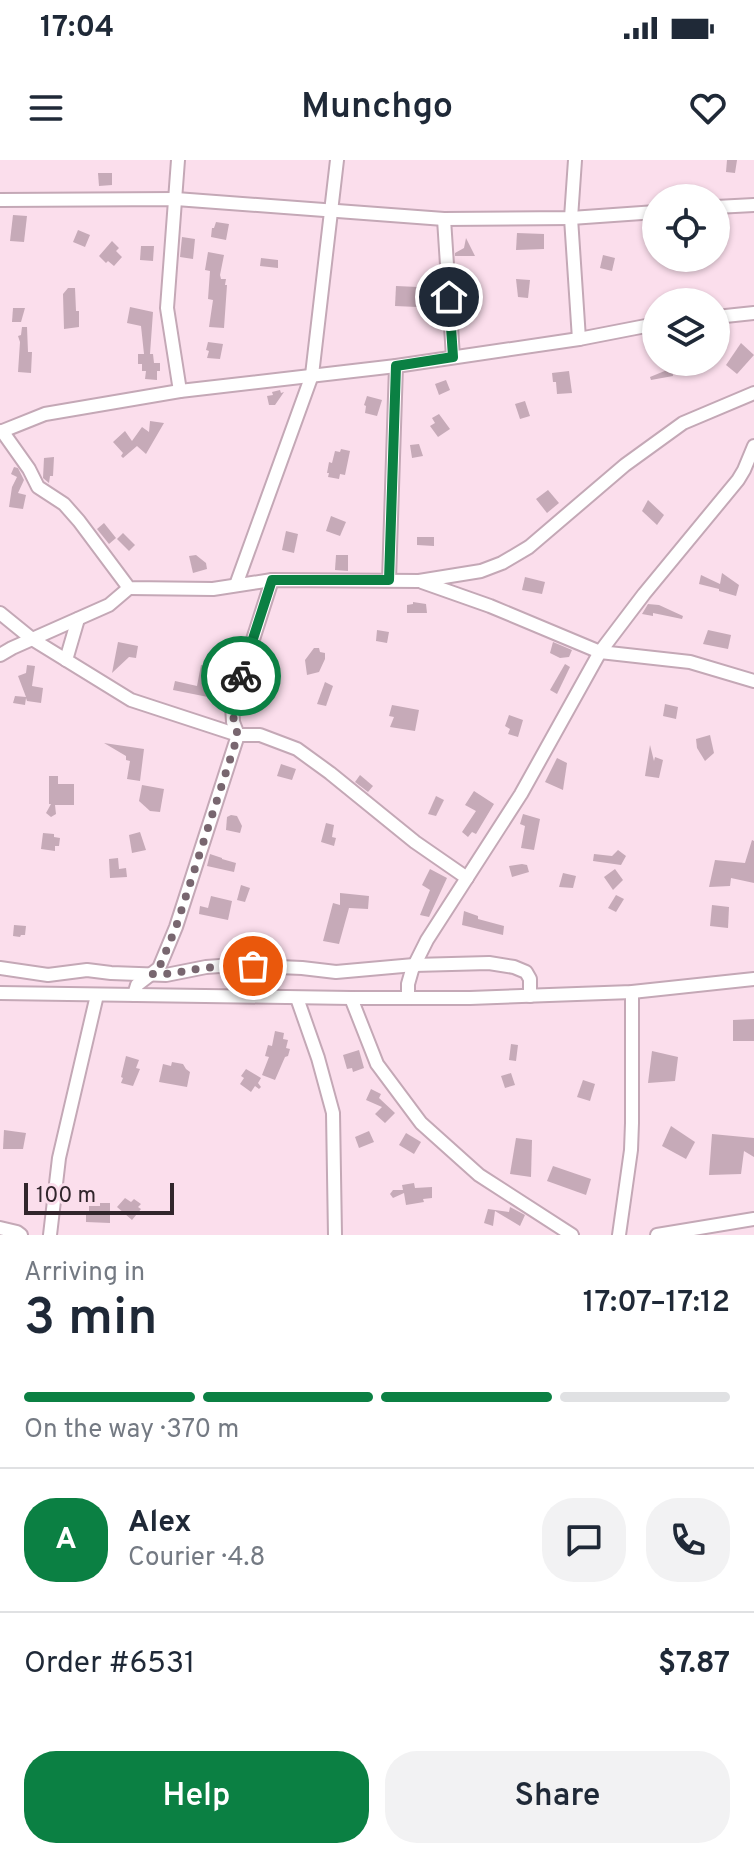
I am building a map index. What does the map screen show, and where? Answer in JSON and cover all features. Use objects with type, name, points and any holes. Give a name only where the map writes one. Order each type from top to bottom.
[{"type":"street","points":[[178,160],[167,308],[180,391]]},
{"type":"street","points":[[236,585],[312,375],[337,160]]},
{"type":"street","points":[[575,160],[571,218],[579,339]]},
{"type":"street","points":[[0,200],[176,199],[444,219],[571,218],[642,213]]},
{"type":"street","points":[[730,206],[754,205]]},
{"type":"street","points":[[444,219],[453,357]]},
{"type":"street","points":[[730,316],[754,313]]},
{"type":"street","points":[[129,588],[64,504],[38,487],[29,469],[1,431],[45,414],[180,391],[396,366],[642,327]]},
{"type":"street","points":[[389,580],[396,366]]},
{"type":"street","points":[[0,655],[109,605],[129,588],[213,589],[272,580],[419,581],[481,571],[529,547],[625,465],[683,423],[754,393]]},
{"type":"street","points":[[408,998],[408,984],[414,965],[427,940],[521,794],[600,652],[738,480],[754,446]]},
{"type":"street","points":[[134,995],[137,985],[159,968],[176,927],[238,735],[232,705],[272,580]]},
{"type":"street","points":[[419,581],[490,606],[600,652],[690,662],[754,681]]},
{"type":"street","points":[[0,613],[32,639],[131,700],[238,735],[260,735],[297,749],[415,842],[467,878]]},
{"type":"street","points":[[66,660],[78,619]]},
{"type":"street","points":[[0,968],[48,975],[87,970],[176,974],[234,965],[336,972],[414,965],[489,963],[526,972],[530,979],[530,996]]},
{"type":"street","points":[[0,993],[297,998],[530,996],[632,992],[754,979]]},
{"type":"street","points":[[619,1235],[631,1150],[632,992]]},
{"type":"street","points":[[50,1235],[59,1158],[97,995]]},
{"type":"street","points":[[297,998],[333,1113],[335,1235]]},
{"type":"street","points":[[351,998],[377,1064],[421,1123],[479,1175],[572,1235]]},
{"type":"street","points":[[657,1235],[754,1219]]},
{"type":"street","points":[[0,1228],[21,1235]]},
{"type":"building","points":[[727,160],[737,160],[735,173],[726,172]]},
{"type":"building","points":[[98,173],[112,173],[112,185],[99,186]]},
{"type":"building","points":[[13,215],[27,216],[24,242],[10,241]]},
{"type":"building","points":[[216,222],[229,224],[226,240],[211,237]]},
{"type":"building","points":[[78,230],[90,235],[85,247],[73,242]]},
{"type":"building","points":[[517,233],[544,234],[544,249],[516,250]]},
{"type":"building","points":[[182,237],[195,239],[193,259],[180,257]]},
{"type":"building","points":[[466,238],[475,256],[455,256],[464,248]]},
{"type":"building","points":[[112,241],[122,257],[114,266],[99,256]]},
{"type":"building","points":[[141,246],[154,246],[153,261],[140,260]]},
{"type":"building","points":[[208,252],[224,255],[220,275],[221,279],[226,279],[227,285],[224,328],[209,327],[213,300],[208,299],[210,271],[205,270]]},
{"type":"building","points":[[603,255],[615,258],[612,271],[600,268]]},
{"type":"building","points":[[261,258],[278,260],[278,268],[260,266]]},
{"type":"building","points":[[516,279],[530,280],[528,298],[518,297]]},
{"type":"building","points":[[396,286],[418,287],[417,307],[395,306]]},
{"type":"building","points":[[68,288],[75,288],[79,327],[64,329],[63,294]]},
{"type":"building","points":[[130,307],[153,312],[150,354],[153,354],[154,363],[160,363],[157,380],[145,379],[146,371],[142,371],[142,364],[138,364],[138,354],[144,354],[141,326],[127,323]]},
{"type":"building","points":[[13,308],[25,308],[21,322],[12,322]]},
{"type":"building","points":[[22,327],[27,327],[28,352],[32,352],[31,373],[18,372],[18,336]]},
{"type":"building","points":[[208,342],[223,344],[220,359],[207,358]]},
{"type":"building","points":[[741,343],[754,355],[737,374],[730,368],[730,359]]},
{"type":"building","points":[[569,371],[572,393],[557,394],[552,373]]},
{"type":"building","points":[[652,376],[673,376],[651,380]]},
{"type":"building","points":[[446,380],[450,390],[439,395],[435,384]]},
{"type":"building","points":[[280,390],[284,392],[275,405],[269,405],[267,396]]},
{"type":"building","points":[[367,396],[382,400],[377,416],[365,413]]},
{"type":"building","points":[[525,401],[530,416],[520,419],[515,404]]},
{"type":"building","points":[[439,414],[450,429],[438,437],[430,426],[435,423],[432,418]]},
{"type":"building","points":[[150,421],[164,423],[146,454],[137,446],[123,458],[123,453],[113,442],[125,431],[132,441],[142,427],[149,432]]},
{"type":"building","points":[[419,444],[423,456],[412,458],[410,445]]},
{"type":"building","points":[[341,449],[350,451],[345,475],[340,474],[339,479],[328,477],[329,462],[332,463],[335,451],[340,452]]},
{"type":"building","points":[[54,457],[53,476],[50,476],[49,483],[43,478],[44,458]]},
{"type":"building","points":[[14,467],[18,468],[24,480],[18,493],[26,495],[23,509],[9,507],[17,477],[11,474]]},
{"type":"building","points":[[548,490],[559,503],[547,513],[536,499]]},
{"type":"building","points":[[648,500],[664,515],[657,525],[642,511]]},
{"type":"building","points":[[331,516],[346,522],[340,536],[326,531]]},
{"type":"building","points":[[104,523],[116,538],[109,544],[97,529]]},
{"type":"building","points":[[286,531],[298,534],[294,553],[282,550]]},
{"type":"building","points":[[123,533],[135,545],[129,551],[117,539]]},
{"type":"building","points":[[417,537],[434,537],[434,546],[417,545]]},
{"type":"building","points":[[196,555],[206,563],[207,569],[193,573],[189,556]]},
{"type":"building","points":[[336,555],[348,555],[348,571],[335,570]]},
{"type":"building","points":[[722,573],[739,585],[736,596],[699,584],[701,575],[720,584]]},
{"type":"building","points":[[525,577],[545,582],[542,594],[522,590]]},
{"type":"building","points":[[413,602],[426,604],[427,613],[407,613],[407,605]]},
{"type":"building","points":[[648,604],[659,605],[683,616],[682,619],[642,614]]},
{"type":"building","points":[[377,630],[389,632],[387,643],[376,641]]},
{"type":"building","points":[[708,630],[731,635],[728,649],[703,644]]},
{"type":"building","points":[[118,642],[138,646],[136,658],[129,657],[112,673]]},
{"type":"building","points":[[553,642],[572,650],[569,657],[560,658],[550,653]]},
{"type":"building","points":[[314,648],[325,653],[325,659],[319,672],[307,675],[305,660]]},
{"type":"building","points":[[565,664],[570,667],[557,694],[550,690]]},
{"type":"building","points":[[27,665],[35,666],[32,686],[43,688],[41,703],[27,701],[26,698],[25,705],[13,703],[15,696],[26,697],[18,676],[26,673]]},
{"type":"building","points":[[201,665],[215,667],[208,697],[173,690],[175,681],[197,686]]},
{"type":"building","points":[[325,682],[333,686],[326,706],[317,704]]},
{"type":"building","points":[[665,704],[678,707],[676,719],[663,716]]},
{"type":"building","points":[[392,705],[419,710],[415,731],[390,727],[394,717],[389,716]]},
{"type":"building","points":[[509,715],[523,720],[518,737],[508,734],[510,729],[505,726]]},
{"type":"building","points":[[710,735],[714,753],[705,761],[697,748],[696,739]]},
{"type":"building","points":[[104,743],[144,749],[140,781],[127,779],[130,761]]},
{"type":"building","points":[[650,745],[654,761],[655,757],[663,760],[659,778],[645,776]]},
{"type":"building","points":[[557,758],[567,763],[563,790],[545,782]]},
{"type":"building","points":[[281,764],[296,769],[292,780],[277,776]]},
{"type":"building","points":[[360,775],[373,786],[368,792],[355,782]]},
{"type":"building","points":[[49,776],[58,776],[58,784],[74,784],[74,805],[55,805],[56,814],[51,817],[46,813],[51,804]]},
{"type":"building","points":[[142,785],[164,789],[160,812],[150,811],[139,801]]},
{"type":"building","points":[[474,791],[494,804],[476,834],[472,832],[468,837],[462,832],[476,811],[465,805]]},
{"type":"building","points":[[436,796],[444,800],[436,816],[428,814]]},
{"type":"building","points":[[523,814],[540,819],[534,850],[521,848],[525,826],[520,824]]},
{"type":"building","points":[[237,816],[242,826],[240,833],[226,830],[227,817]]},
{"type":"building","points":[[326,823],[334,825],[334,846],[321,842]]},
{"type":"building","points":[[140,832],[146,850],[132,853],[129,835]]},
{"type":"building","points":[[43,833],[60,838],[55,851],[41,849]]},
{"type":"building","points":[[752,840],[754,883],[731,878],[730,886],[709,887],[715,860],[745,863]]},
{"type":"building","points":[[618,850],[626,856],[621,865],[593,861],[594,854],[612,856]]},
{"type":"building","points":[[210,854],[236,863],[234,872],[207,866]]},
{"type":"building","points":[[118,858],[119,869],[126,868],[127,877],[110,878],[109,859]]},
{"type":"building","points":[[527,865],[529,872],[512,877],[509,866]]},
{"type":"building","points":[[430,869],[447,878],[429,917],[420,915],[430,890],[422,885]]},
{"type":"building","points":[[615,869],[623,880],[613,890],[604,877]]},
{"type":"building","points":[[563,873],[576,876],[573,888],[559,887]]},
{"type":"building","points":[[241,885],[250,888],[245,902],[237,900]]},
{"type":"building","points":[[340,893],[369,896],[368,909],[349,908],[339,944],[323,941],[333,903],[340,905]]},
{"type":"building","points":[[616,895],[624,899],[616,912],[608,908]]},
{"type":"building","points":[[211,896],[232,901],[228,920],[199,914],[200,906],[208,908]]},
{"type":"building","points":[[712,905],[729,907],[728,928],[710,926]]},
{"type":"building","points":[[464,911],[478,916],[478,919],[504,926],[503,935],[462,925]]},
{"type":"building","points":[[14,925],[26,926],[25,935],[13,936]]},
{"type":"building","points":[[754,1019],[754,1041],[733,1041],[733,1020]]},
{"type":"building","points":[[275,1031],[284,1033],[283,1039],[288,1040],[286,1048],[290,1049],[275,1080],[262,1075],[269,1057],[265,1056],[268,1045],[272,1046]]},
{"type":"building","points":[[511,1044],[518,1045],[516,1061],[509,1060]]},
{"type":"building","points":[[359,1050],[364,1068],[353,1072],[352,1068],[347,1069],[343,1055]]},
{"type":"building","points":[[652,1051],[678,1057],[675,1081],[648,1083]]},
{"type":"building","points":[[126,1056],[139,1060],[136,1068],[140,1069],[133,1086],[121,1083]]},
{"type":"building","points":[[172,1062],[183,1064],[190,1072],[187,1087],[159,1082],[163,1064],[171,1066]]},
{"type":"building","points":[[246,1069],[261,1078],[259,1089],[255,1086],[251,1092],[240,1084]]},
{"type":"building","points":[[511,1073],[515,1085],[505,1088],[501,1076]]},
{"type":"building","points":[[583,1080],[595,1084],[590,1101],[577,1097]]},
{"type":"building","points":[[371,1089],[381,1094],[379,1098],[395,1113],[385,1123],[375,1114],[382,1107],[366,1100]]},
{"type":"building","points":[[671,1126],[695,1142],[686,1159],[662,1146]]},
{"type":"building","points":[[4,1130],[26,1133],[23,1149],[3,1149]]},
{"type":"building","points":[[369,1131],[374,1142],[359,1148],[355,1137]]},
{"type":"building","points":[[406,1133],[421,1142],[414,1154],[399,1145]]},
{"type":"building","points":[[712,1134],[754,1138],[754,1157],[744,1151],[741,1174],[709,1175]]},
{"type":"building","points":[[516,1138],[532,1140],[531,1177],[510,1174]]},
{"type":"building","points":[[553,1166],[591,1179],[586,1195],[547,1181]]},
{"type":"building","points":[[414,1183],[415,1188],[432,1187],[432,1198],[406,1205],[404,1193],[393,1198],[390,1194],[393,1190],[403,1190],[402,1185]]},
{"type":"building","points":[[125,1198],[141,1204],[138,1207],[141,1209],[132,1220],[117,1207]]},
{"type":"building","points":[[100,1203],[110,1203],[110,1223],[86,1222],[89,1206],[100,1206]]},
{"type":"building","points":[[510,1207],[525,1215],[520,1226],[495,1211],[493,1226],[484,1223],[488,1209],[509,1212]]},
{"type":"way so far","points":[[241,676],[232,705],[238,735],[176,927],[159,968],[152,974],[176,974],[206,967],[253,966]]},
{"type":"route","points":[[241,676],[272,580],[389,580],[396,366],[453,357],[449,297]]}]
